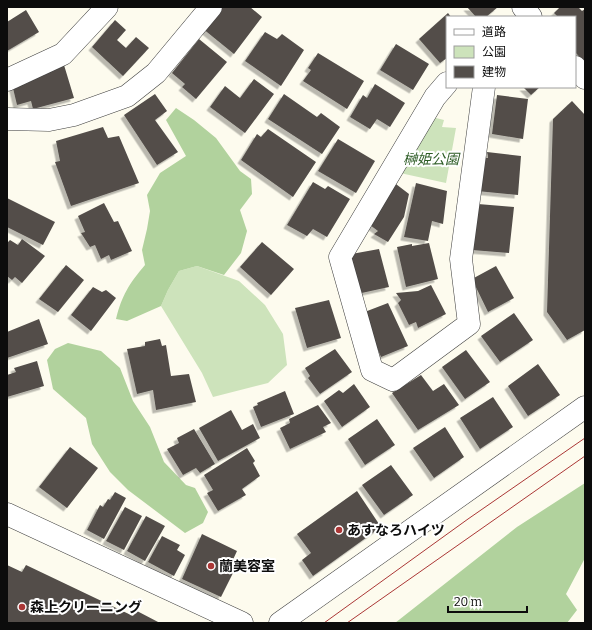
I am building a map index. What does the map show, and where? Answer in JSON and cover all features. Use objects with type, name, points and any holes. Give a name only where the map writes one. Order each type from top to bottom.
[{"type":"street","points":[[7,80],[63,54],[107,7]]},
{"type":"street","points":[[7,118],[49,120],[74,115],[127,96],[156,73],[211,7]]},
{"type":"street","points":[[576,68],[585,78]]},
{"type":"street","points":[[446,84],[431,103],[340,257],[372,370],[393,380],[469,324],[460,259],[484,88]]},
{"type":"street","points":[[280,623],[585,407]]},
{"type":"street","points":[[7,514],[242,623]]},
{"type":"green space","points":[[176,108],[216,138],[240,171],[251,179],[252,194],[240,210],[247,231],[241,253],[224,275],[197,266],[179,271],[161,306],[127,321],[116,319],[127,290],[145,265],[142,250],[150,211],[147,195],[160,173],[186,156],[166,120]]},
{"type":"green space","name":"榊姫公園","points":[[432,117],[444,120],[442,127],[456,128],[446,183],[400,173]]},
{"type":"green space","points":[[197,266],[239,281],[265,305],[283,334],[287,365],[268,383],[213,397],[202,373],[161,306],[179,271]]},
{"type":"green space","points":[[68,343],[101,351],[120,368],[133,401],[150,427],[164,462],[186,485],[195,488],[208,512],[203,523],[185,533],[128,490],[110,472],[92,444],[86,418],[53,389],[47,360],[55,349]]},
{"type":"green space","points":[[585,483],[585,558],[566,594],[577,610],[567,623],[395,623],[517,527]]},
{"type":"building","points":[[219,7],[250,7],[262,17],[234,54],[202,28]]},
{"type":"building","points":[[467,7],[498,7],[487,16],[475,16]]},
{"type":"building","points":[[560,7],[578,7],[582,11],[585,9],[585,63],[576,53],[576,16],[557,16],[554,13]]},
{"type":"building","points":[[26,10],[39,32],[7,51],[7,22]]},
{"type":"building","points":[[448,13],[450,16],[446,16],[446,59],[440,63],[419,39]]},
{"type":"building","points":[[115,20],[126,30],[117,40],[126,48],[136,37],[149,48],[123,76],[92,47]]},
{"type":"building","points":[[265,32],[277,39],[282,34],[304,50],[281,86],[245,61]]},
{"type":"building","points":[[199,39],[227,62],[196,99],[182,87],[185,84],[172,73]]},
{"type":"building","points":[[396,44],[429,64],[413,90],[380,70]]},
{"type":"building","points":[[318,53],[364,81],[347,109],[303,81],[311,70],[308,68]]},
{"type":"building","points":[[64,65],[74,98],[33,109],[31,101],[17,105],[12,84]]},
{"type":"building","points":[[254,79],[274,94],[245,133],[210,107],[225,86],[240,98]]},
{"type":"building","points":[[375,84],[405,103],[390,127],[377,119],[370,129],[350,117],[363,95],[367,98]]},
{"type":"building","points":[[524,88],[539,88],[531,95]]},
{"type":"building","points":[[155,94],[167,111],[155,120],[178,152],[157,165],[124,115]]},
{"type":"building","points":[[284,94],[317,117],[321,113],[340,127],[322,154],[268,119]]},
{"type":"building","points":[[497,95],[528,99],[523,139],[492,134]]},
{"type":"building","points":[[572,101],[585,115],[585,330],[567,340],[547,312],[553,119]]},
{"type":"building","points":[[103,127],[108,138],[119,136],[139,183],[71,206],[55,162],[60,161],[56,141]]},
{"type":"building","points":[[268,129],[316,162],[293,197],[241,160],[257,134],[261,137]]},
{"type":"building","points":[[338,139],[375,161],[356,193],[318,171]]},
{"type":"building","points":[[487,152],[521,156],[518,195],[477,191],[482,158],[488,158]]},
{"type":"building","points":[[392,181],[409,194],[404,217],[388,242],[374,234],[378,231],[366,222]]},
{"type":"building","points":[[313,182],[325,189],[328,186],[350,199],[327,237],[313,229],[307,236],[287,225]]},
{"type":"building","points":[[416,183],[447,191],[443,224],[432,221],[428,241],[404,237]]},
{"type":"building","points":[[7,198],[55,222],[43,245],[7,227]]},
{"type":"building","points":[[104,203],[114,222],[118,221],[132,251],[111,260],[109,255],[101,259],[95,245],[90,247],[81,233],[85,232],[78,216]]},
{"type":"building","points":[[478,204],[514,207],[509,253],[472,250]]},
{"type":"building","points":[[22,239],[45,256],[22,283],[15,277],[12,280],[7,276],[7,243],[10,240],[18,245]]},
{"type":"building","points":[[262,242],[294,269],[271,295],[240,267]]},
{"type":"building","points":[[429,243],[438,279],[406,287],[397,247]]},
{"type":"building","points":[[379,249],[389,287],[357,294],[346,255]]},
{"type":"building","points":[[66,265],[84,280],[58,312],[39,299]]},
{"type":"building","points":[[496,266],[514,298],[488,312],[472,279]]},
{"type":"building","points":[[431,285],[446,314],[418,328],[416,322],[409,325],[398,303],[401,300],[396,293],[418,291]]},
{"type":"building","points":[[93,287],[102,292],[106,290],[116,298],[91,331],[71,315]]},
{"type":"building","points":[[329,300],[341,338],[307,348],[295,308]]},
{"type":"building","points":[[388,303],[408,346],[381,357],[362,313]]},
{"type":"building","points":[[514,313],[533,340],[500,362],[481,336]]},
{"type":"building","points":[[39,319],[48,344],[7,358],[7,332]]},
{"type":"building","points":[[160,339],[162,346],[166,345],[171,376],[189,374],[196,402],[156,410],[153,390],[137,394],[127,349],[145,346],[145,342]]},
{"type":"building","points":[[335,349],[352,372],[320,394],[308,378],[310,376],[305,368]]},
{"type":"building","points":[[466,350],[490,382],[465,399],[442,367]]},
{"type":"building","points":[[37,361],[44,386],[7,397],[7,375],[16,372],[14,368]]},
{"type":"building","points":[[538,364],[560,395],[528,416],[508,386]]},
{"type":"building","points":[[421,375],[433,391],[444,384],[459,405],[418,430],[392,393]]},
{"type":"building","points":[[354,384],[370,407],[342,427],[324,401],[339,390],[343,393]]},
{"type":"building","points":[[285,391],[294,414],[261,427],[253,407],[258,405],[257,403]]},
{"type":"building","points":[[493,397],[513,427],[480,449],[460,418]]},
{"type":"building","points":[[318,405],[331,423],[323,427],[326,432],[290,449],[280,428],[290,423],[289,419]]},
{"type":"building","points":[[231,410],[242,430],[253,424],[260,438],[218,461],[199,428]]},
{"type":"building","points":[[377,419],[395,445],[365,465],[348,439]]},
{"type":"building","points":[[445,427],[464,457],[434,478],[413,448]]},
{"type":"building","points":[[194,429],[215,464],[200,473],[196,468],[183,475],[167,449],[179,443],[177,438]]},
{"type":"building","points":[[70,447],[98,468],[67,508],[39,487]]},
{"type":"building","points":[[247,448],[255,461],[253,463],[260,476],[242,489],[246,495],[218,511],[207,493],[213,490],[204,475]]},
{"type":"building","points":[[391,465],[413,495],[384,515],[362,485]]},
{"type":"building","name":"あすなろハイツ","points":[[357,491],[381,527],[313,576],[302,560],[311,553],[297,534]]},
{"type":"building","points":[[115,492],[126,498],[104,539],[87,530],[100,505],[103,507]]},
{"type":"building","points":[[125,507],[142,516],[124,550],[106,541]]},
{"type":"building","points":[[146,516],[165,526],[145,561],[127,551]]},
{"type":"building","name":"蘭美容室","points":[[202,534],[237,551],[231,564],[236,567],[221,597],[182,579]]},
{"type":"building","points":[[162,536],[180,545],[177,550],[185,555],[174,576],[148,562]]},
{"type":"building","points":[[7,565],[22,572],[26,565],[133,616],[137,611],[160,623],[7,623]]},
{"type":"tram line","points":[[324,623],[468,519],[585,438]]},
{"type":"tram line","points":[[347,623],[585,456]]},
{"type":"place","name":"あすなろハイツ","points":[[339,530]]},
{"type":"place","name":"蘭美容室","points":[[211,566]]},
{"type":"place","name":"森上クリーニング","points":[[22,607]]}]
